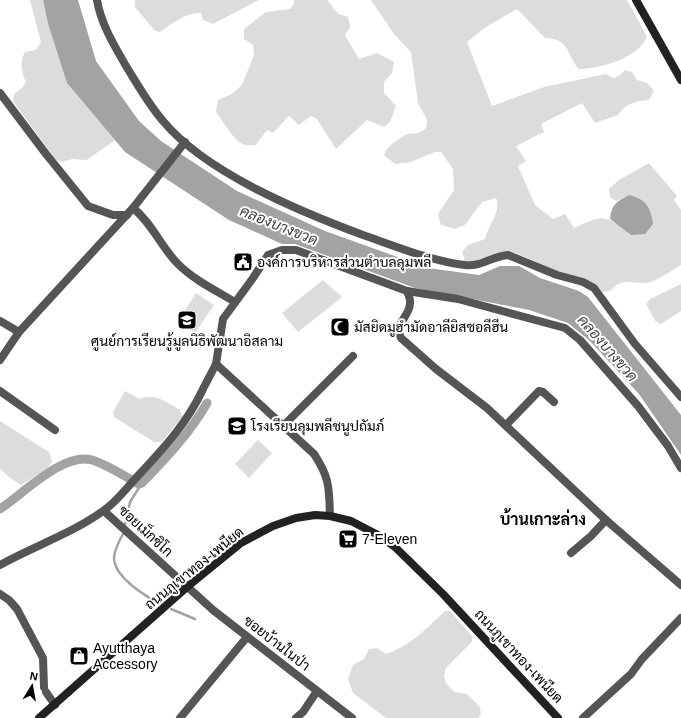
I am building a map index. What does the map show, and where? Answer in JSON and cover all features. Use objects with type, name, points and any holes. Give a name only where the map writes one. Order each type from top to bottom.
[{"type":"street","points":[[97,0],[108,34],[132,76],[163,122],[183,144],[232,176],[292,206],[402,250],[470,266],[487,263],[502,255],[508,255],[557,275],[583,282],[594,288],[635,344],[681,397]]},
{"type":"street","points":[[636,0],[681,80]]},
{"type":"street","points":[[0,93],[88,206],[112,215],[126,215]]},
{"type":"street","points":[[0,360],[19,332],[133,208],[183,144]]},
{"type":"street","points":[[133,208],[146,220],[177,263],[208,286],[235,302]]},
{"type":"street","points":[[0,565],[23,552],[77,527],[104,511],[142,472],[193,410],[216,364],[223,319],[268,255],[282,250],[296,250],[310,254],[407,291],[458,299],[565,328],[580,340],[638,406],[668,446],[681,468]]},
{"type":"street","points":[[407,291],[411,302],[409,310],[399,324],[398,333],[401,338],[506,425],[606,520],[681,585]]},
{"type":"street","points":[[0,322],[19,332]]},
{"type":"street","points":[[283,426],[353,356]]},
{"type":"street","points":[[216,364],[314,454],[323,468],[329,482],[330,516]]},
{"type":"street","points":[[0,391],[54,430]]},
{"type":"street","points":[[506,425],[539,391],[543,392],[554,402]]},
{"type":"street","name":"ซอยเม็กซิโก","points":[[104,511],[187,587]]},
{"type":"street","name":"ถนนภูเขาทอง-เพนียด","points":[[38,718],[48,715],[55,705],[187,587],[241,542],[273,526],[296,518],[315,515],[330,516],[351,521],[374,532],[395,547],[443,594],[558,718]]},
{"type":"street","points":[[571,553],[591,536],[606,520]]},
{"type":"street","name":"ซอยบ้านในป่า","points":[[187,587],[247,637],[352,718]]},
{"type":"street","points":[[0,594],[9,600],[17,609],[43,658],[45,690],[55,705]]},
{"type":"street","points":[[583,718],[631,674],[642,659],[681,618]]},
{"type":"street","points":[[180,718],[247,637]]},
{"type":"street","points":[[296,718],[317,691]]},
{"type":"shaded area","points":[[30,0],[43,0],[48,24],[67,83],[115,140],[87,160],[72,159],[62,162],[56,160],[13,101],[14,94],[22,88],[26,82],[22,67],[22,59],[25,52],[36,50],[41,42]]},
{"type":"shaded area","points":[[135,0],[259,0],[213,24],[203,20],[201,13],[195,13],[184,16],[160,32],[155,31],[135,7]]},
{"type":"shaded area","points":[[294,0],[327,0],[338,14],[348,17],[350,27],[345,35],[359,59],[377,53],[394,62],[392,73],[384,82],[384,93],[396,106],[390,122],[384,127],[367,120],[336,149],[317,119],[311,116],[299,125],[289,116],[273,133],[267,130],[256,145],[246,145],[236,139],[216,112],[218,100],[232,94],[242,85],[254,55],[253,45],[244,39],[244,29],[266,12],[290,9],[294,4]]},
{"type":"shaded area","points":[[371,0],[627,0],[647,37],[636,51],[618,61],[597,67],[579,69],[564,45],[559,41],[545,38],[517,9],[486,27],[467,42],[492,106],[544,87],[606,74],[613,78],[619,76],[625,70],[632,72],[637,80],[647,83],[654,91],[649,100],[632,103],[624,108],[618,115],[595,123],[582,103],[541,124],[544,132],[516,146],[526,161],[518,166],[535,205],[553,219],[565,214],[574,228],[592,220],[610,220],[632,235],[629,195],[616,201],[610,197],[609,189],[619,180],[649,163],[677,196],[674,200],[681,210],[681,265],[653,281],[647,283],[621,283],[610,291],[602,292],[596,285],[584,279],[557,271],[516,253],[506,251],[476,262],[465,261],[462,252],[468,245],[485,239],[496,213],[496,198],[482,202],[465,225],[455,229],[441,225],[438,214],[454,190],[453,169],[441,152],[435,152],[411,162],[395,164],[384,155],[390,146],[405,135],[417,133],[426,128],[427,120],[418,103],[411,52],[394,34]]},
{"type":"shaded area","points":[[323,280],[342,297],[298,332],[282,313]]},
{"type":"shaded area","points":[[681,284],[681,311],[661,324],[655,321],[646,304],[650,299]]},
{"type":"shaded area","points":[[196,293],[214,305],[195,333],[178,321]]},
{"type":"shaded area","points":[[125,391],[140,399],[150,397],[161,399],[180,410],[182,417],[162,442],[154,442],[114,417],[113,412]]},
{"type":"shaded area","points":[[0,421],[49,452],[52,461],[48,468],[21,485],[0,469]]},
{"type":"shaded area","points":[[258,440],[272,453],[249,478],[235,464]]},
{"type":"shaded area","points":[[445,611],[450,611],[472,636],[472,642],[446,668],[444,676],[446,683],[454,692],[467,694],[480,707],[481,715],[478,718],[386,718],[353,693],[348,679],[353,665],[364,659],[369,649],[377,648],[386,654],[395,651],[418,636]]},
{"type":"water","name":"คลองบางขวด","points":[[43,0],[78,0],[96,61],[139,121],[161,141],[237,191],[325,231],[428,268],[479,275],[500,266],[519,266],[540,278],[579,291],[588,297],[681,415],[681,455],[639,394],[589,340],[568,323],[529,310],[415,288],[295,244],[282,244],[229,220],[125,152],[67,83],[48,24]]},
{"type":"water","points":[[629,195],[644,202],[651,213],[653,224],[645,234],[631,235],[610,219],[615,204]]},
{"type":"waterway","points":[[0,509],[56,468],[69,462],[81,459],[98,462],[139,484],[142,483],[169,455],[193,425],[207,403]]},
{"type":"waterway","points":[[125,525],[130,502],[142,483]]},
{"type":"waterway","points":[[123,534],[117,545],[114,557],[118,571],[130,584],[158,603]]},
{"type":"waterway","points":[[171,609],[195,619]]},
{"type":"place","name":"องค์การบริหารส่วนตำบลลุมพลี","points":[[243,262]]},
{"type":"place","name":"ศูนย์การเรียนรู้มูลนิธิพัฒนาอิสลาม","points":[[187,320]]},
{"type":"place","name":"มัสยิดมูฮำมัดอาลียิสซอลีฮีน","points":[[340,327]]},
{"type":"place","name":"โรงเรียนลุมพลีชนูปถัมภ์","points":[[237,426]]},
{"type":"place","name":"7-Eleven","points":[[348,539]]},
{"type":"place","name":"Ayutthaya Accessory","points":[[79,656]]},
{"type":"district","name":"บ้านเกาะล่าง","points":[[543,519]]}]
